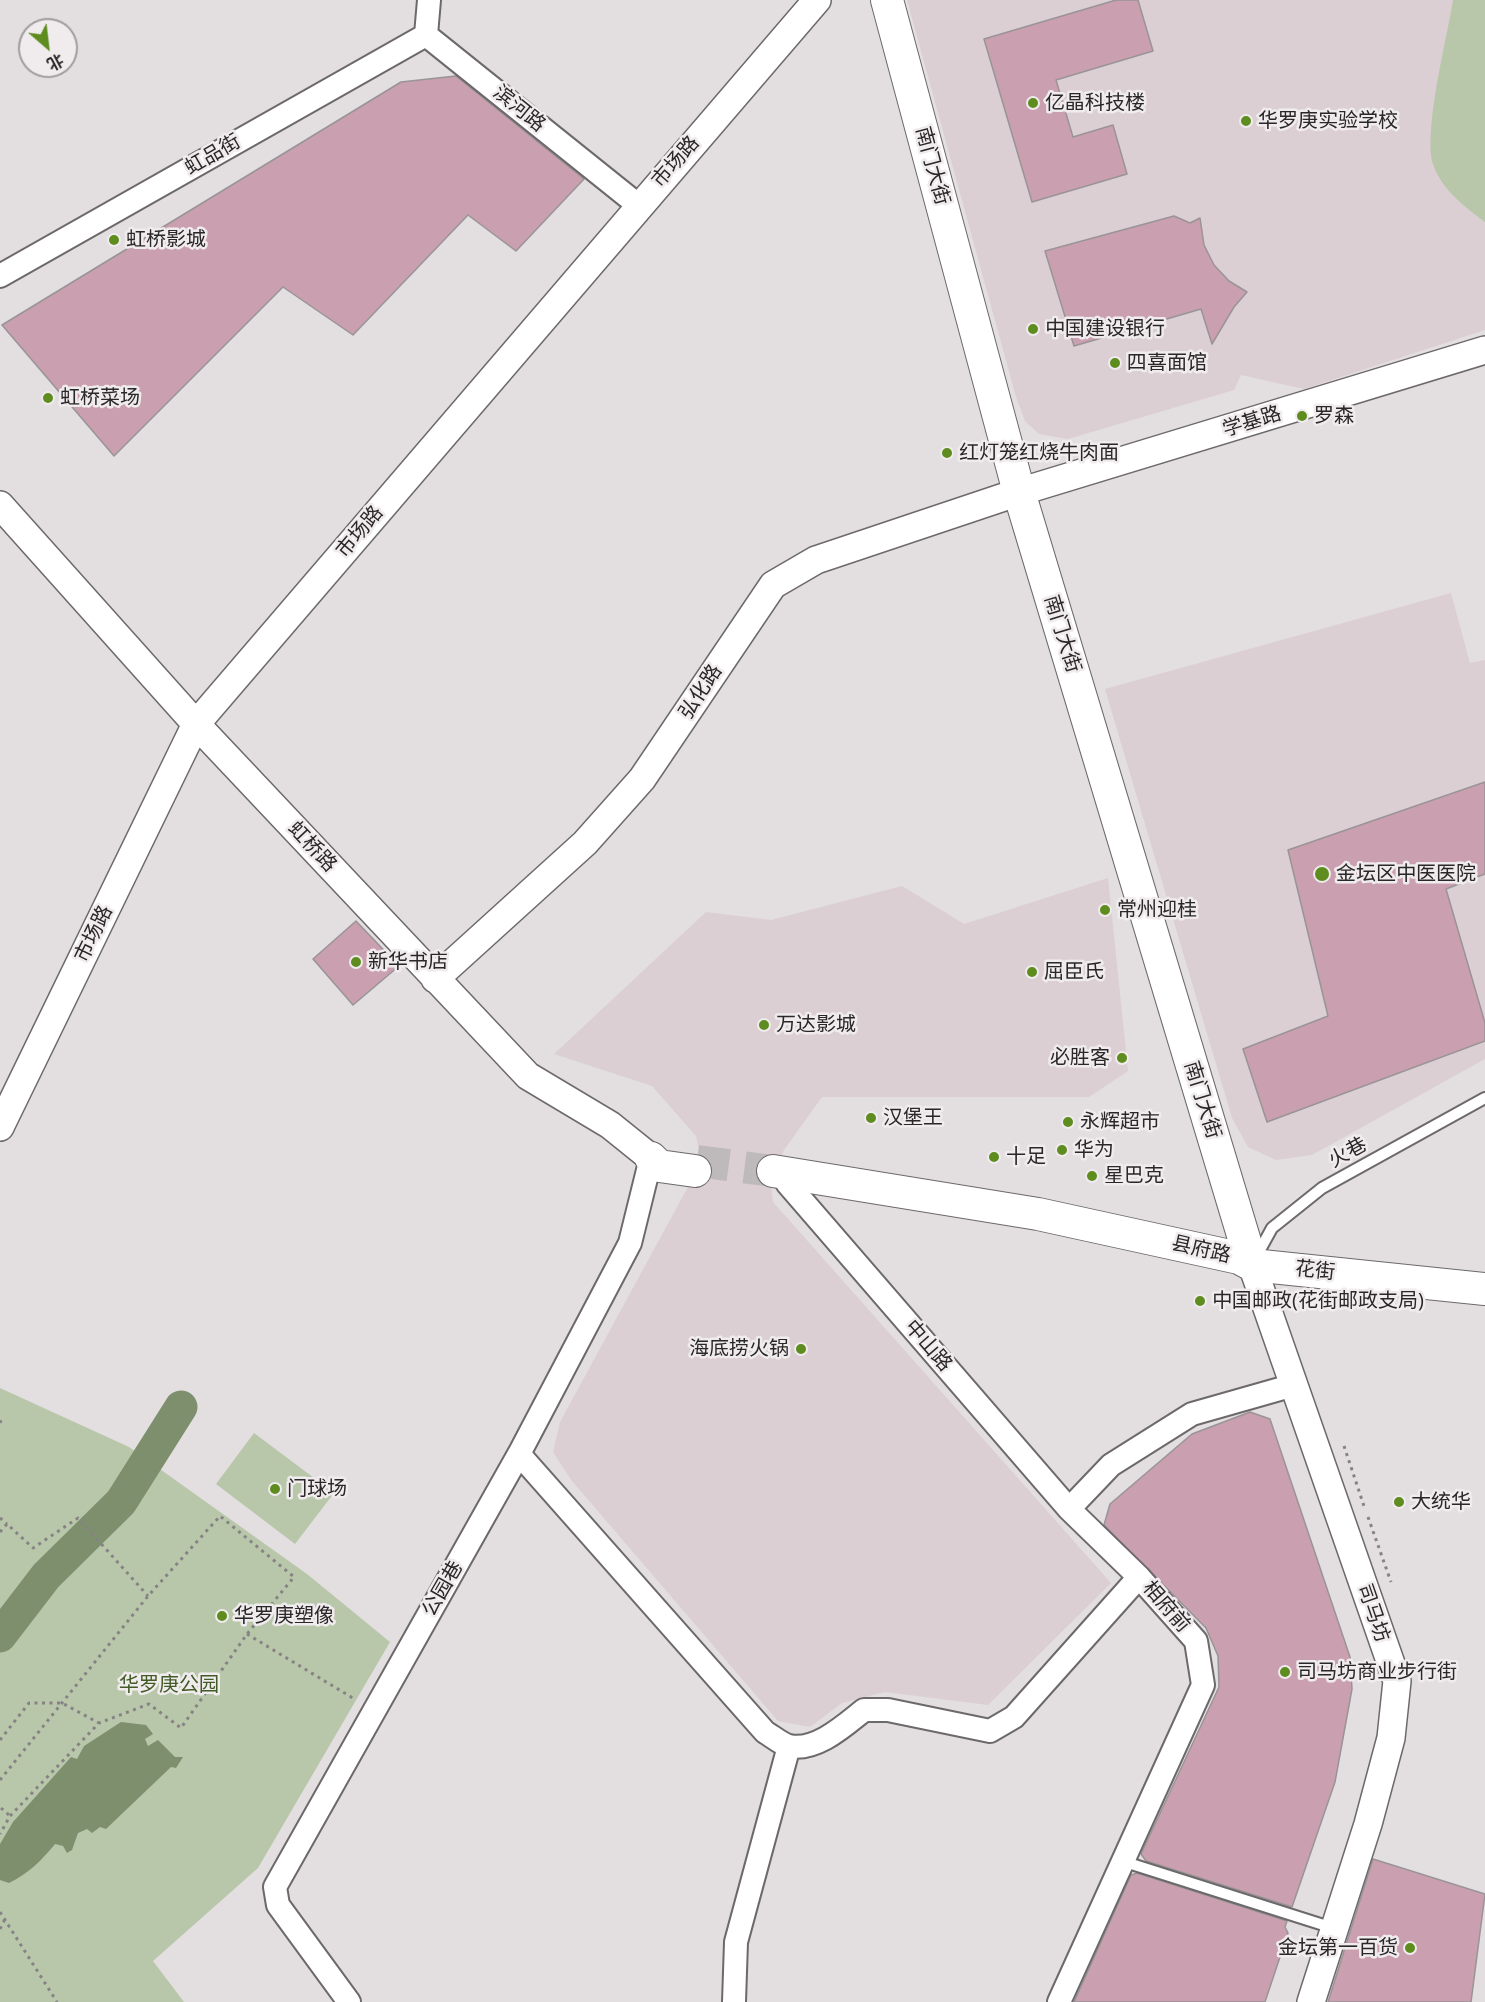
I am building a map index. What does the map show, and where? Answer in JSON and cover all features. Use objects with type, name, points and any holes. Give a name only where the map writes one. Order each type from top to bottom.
[{"type":"main road","name":"南门大街","points":[[886,0],[1019,492],[1252,1265]]},
{"type":"main road","points":[[651,1158],[663,1156],[696,1166]]},
{"type":"main road","name":"县府路","points":[[777,1178],[1038,1214],[1239,1258],[1252,1265]]},
{"type":"main road","name":"花街","points":[[1252,1265],[1485,1289]]},
{"type":"street","points":[[426,35],[429,0]]},
{"type":"street","name":"市场路","points":[[0,1127],[196,724],[817,0]]},
{"type":"street","name":"滨河路","points":[[426,35],[638,206]]},
{"type":"street","name":"虹品街","points":[[0,276],[426,35]]},
{"type":"street","name":"学基路","points":[[1019,492],[1485,350]]},
{"type":"street","name":"弘化路","points":[[435,979],[585,843],[642,779],[773,585],[816,560],[1019,492]]},
{"type":"street","name":"虹桥路","points":[[0,505],[196,724],[528,1076],[610,1125],[651,1158]]},
{"type":"street","name":"公园巷","points":[[349,2002],[278,1905],[275,1887],[519,1454],[630,1243],[651,1158]]},
{"type":"street","name":"中山路","points":[[777,1178],[1069,1509]]},
{"type":"street","name":"司马坊","points":[[1252,1265],[1396,1681],[1391,1738],[1368,1824],[1311,2002]]},
{"type":"street","points":[[1069,1509],[1111,1465],[1192,1414],[1294,1385]]},
{"type":"street","points":[[519,1454],[765,1732],[789,1746],[808,1746],[841,1728],[864,1710],[888,1710],[990,1731],[1014,1717],[1139,1576]]},
{"type":"street","name":"相府前","points":[[1059,2002],[1203,1685],[1196,1641],[1139,1576],[1069,1509]]},
{"type":"street","points":[[734,2002],[736,1942],[789,1746]]},
{"type":"lane","name":"火巷","points":[[1252,1265],[1272,1227],[1322,1188],[1485,1098]]},
{"type":"lane","points":[[1122,1862],[1333,1928]]},
{"type":"path","points":[[1344,1446],[1364,1506]]},
{"type":"path","points":[[0,1780],[148,1596],[220,1516],[294,1577],[247,1634],[181,1728],[149,1704],[99,1723],[10,1815],[0,1834]]},
{"type":"path","points":[[1368,1517],[1391,1582]]},
{"type":"path","points":[[0,1518],[33,1548],[78,1518],[148,1596]]},
{"type":"path","points":[[0,1532],[8,1524]]},
{"type":"path","points":[[247,1634],[373,1711]]},
{"type":"path","points":[[0,1740],[30,1703],[62,1703],[99,1723]]},
{"type":"path","points":[[1,1808],[10,1815]]},
{"type":"path","points":[[0,1912],[57,2002]]},
{"type":"path","points":[[0,1929],[5,1919]]},
{"type":"shaded area","name":"华罗庚实验学校","points":[[907,0],[1485,0],[1485,330],[1304,389],[1241,375],[1234,390],[1068,439],[1039,434],[1025,421],[1016,397]]},
{"type":"shaded area","name":"金坛区中医医院","points":[[1451,593],[1470,663],[1485,660],[1485,1059],[1312,1155],[1276,1160],[1248,1147],[1232,1118],[1105,689]]},
{"type":"shaded area","points":[[1108,878],[1128,1071],[1089,1097],[822,1097],[784,1150],[770,1180],[773,1202],[1111,1583],[988,1705],[885,1692],[842,1703],[810,1727],[778,1721],[572,1481],[553,1452],[560,1422],[695,1174],[699,1150],[696,1136],[652,1086],[554,1054],[706,912],[771,920],[902,886],[964,924]]},
{"type":"shaded area","points":[[121,1722],[146,1725],[153,1734],[145,1739],[148,1746],[158,1740],[175,1757],[183,1757],[176,1768],[171,1767],[106,1829],[100,1827],[92,1833],[87,1829],[78,1833],[72,1850],[67,1853],[63,1846],[55,1844],[23,1875],[9,1883],[0,1880],[0,1844],[13,1822],[71,1757],[77,1759],[84,1746]]},
{"type":"green space","points":[[1453,0],[1485,0],[1485,222],[1462,204],[1448,189],[1433,164],[1431,130],[1433,108]]},
{"type":"green space","name":"华罗庚公园","points":[[0,1388],[129,1447],[307,1574],[390,1642],[258,1868],[153,1961],[184,2002],[0,2002]]},
{"type":"green space","name":"门球场","points":[[254,1433],[334,1493],[295,1544],[216,1484]]},
{"type":"building","name":"亿晶科技楼","points":[[1116,0],[1138,0],[1153,51],[1056,80],[1073,137],[1113,125],[1127,174],[1032,202],[984,39]]},
{"type":"building","points":[[456,76],[584,179],[516,251],[468,215],[353,335],[283,287],[114,456],[2,325],[401,82]]},
{"type":"building","points":[[1174,216],[1190,223],[1200,218],[1204,245],[1214,265],[1229,281],[1247,292],[1234,307],[1212,344],[1201,309],[1074,346],[1045,251]]},
{"type":"building","points":[[1485,782],[1485,874],[1446,889],[1485,1023],[1485,1041],[1267,1122],[1243,1049],[1328,1016],[1288,850]]},
{"type":"building","name":"新华书店","points":[[356,921],[399,966],[353,1005],[313,959]]},
{"type":"building","name":"司马坊商业步行街","points":[[1250,1412],[1270,1419],[1350,1657],[1352,1689],[1335,1782],[1292,1907],[1146,1861],[1141,1854],[1219,1687],[1218,1656],[1206,1628],[1104,1525],[1110,1504],[1192,1434]]},
{"type":"building","name":"金坛第一百货","points":[[1373,1859],[1485,1894],[1471,2002],[1328,2002]]},
{"type":"building","points":[[1137,1873],[1287,1921],[1285,1927],[1288,1933],[1265,2002],[1074,2002],[1131,1875]]},
{"type":"waterway","points":[[0,1636],[46,1576],[121,1502],[181,1407]]},
{"type":"tunnel","points":[[697,1161],[773,1171]]},
{"type":"place","name":"亿晶科技楼","points":[[1033,103]]},
{"type":"place","name":"华罗庚实验学校","points":[[1246,121]]},
{"type":"place","name":"虹桥影城","points":[[114,240]]},
{"type":"place","name":"中国建设银行","points":[[1033,329]]},
{"type":"place","name":"四喜面馆","points":[[1115,363]]},
{"type":"place","name":"虹桥菜场","points":[[48,398]]},
{"type":"place","name":"罗森","points":[[1302,416]]},
{"type":"place","name":"红灯笼红烧牛肉面","points":[[947,453]]},
{"type":"place","name":"金坛区中医医院","points":[[1322,874]]},
{"type":"place","name":"常州迎桂","points":[[1105,910]]},
{"type":"place","name":"新华书店","points":[[356,962]]},
{"type":"place","name":"屈臣氏","points":[[1032,972]]},
{"type":"place","name":"万达影城","points":[[764,1025]]},
{"type":"place","name":"必胜客","points":[[1122,1058]]},
{"type":"place","name":"汉堡王","points":[[871,1118]]},
{"type":"place","name":"永辉超市","points":[[1068,1122]]},
{"type":"place","name":"华为","points":[[1062,1150]]},
{"type":"place","name":"十足","points":[[994,1157]]},
{"type":"place","name":"星巴克","points":[[1092,1176]]},
{"type":"place","name":"中国邮政(花街邮政支局)","points":[[1200,1301]]},
{"type":"place","name":"海底捞火锅","points":[[801,1349]]},
{"type":"place","name":"门球场","points":[[275,1489]]},
{"type":"place","name":"大统华","points":[[1399,1502]]},
{"type":"place","name":"华罗庚塑像","points":[[222,1616]]},
{"type":"place","name":"司马坊商业步行街","points":[[1285,1672]]},
{"type":"place","name":"金坛第一百货","points":[[1410,1948]]}]
